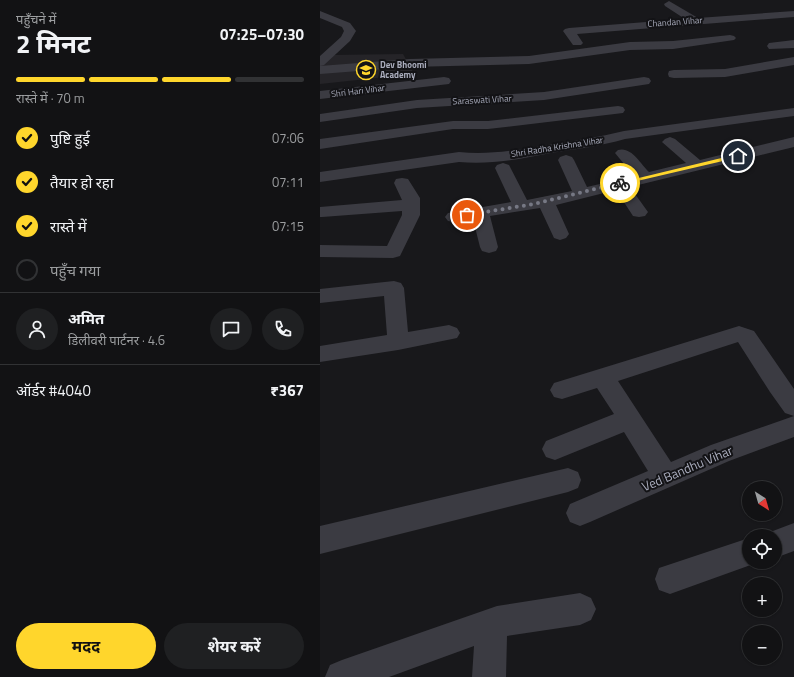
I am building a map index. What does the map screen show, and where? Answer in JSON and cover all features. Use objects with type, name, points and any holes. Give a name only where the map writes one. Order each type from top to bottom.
[{"type":"street","points":[[669,4],[695,21]]},
{"type":"street","points":[[320,14],[346,25],[350,32],[346,39],[323,57]]},
{"type":"street","name":"Chandan Vihar","points":[[577,43],[569,31],[640,24],[794,14]]},
{"type":"street","points":[[563,23],[650,15],[656,16],[663,23]]},
{"type":"street","points":[[320,23],[336,21]]},
{"type":"street","points":[[640,24],[651,35]]},
{"type":"street","points":[[320,70],[410,64],[529,60],[630,46],[673,45],[730,38]]},
{"type":"street","points":[[773,46],[794,44]]},
{"type":"street","points":[[674,74],[725,73],[794,61]]},
{"type":"street","name":"Shri Hari Vihar","points":[[320,95],[444,81]]},
{"type":"street","name":"Saraswati Vihar","points":[[320,118],[417,104],[544,96],[644,81]]},
{"type":"street","points":[[320,144],[453,125],[488,125],[618,110]]},
{"type":"street","name":"Shri Radha Krishna Vihar","points":[[320,177],[459,157],[480,159],[526,153],[605,140],[624,135],[794,112]]},
{"type":"street","points":[[670,142],[698,166]]},
{"type":"street","points":[[454,216],[546,202],[794,142]]},
{"type":"street","points":[[623,153],[645,178]]},
{"type":"street","points":[[566,160],[582,193]]},
{"type":"street","points":[[503,168],[522,206]]},
{"type":"street","points":[[320,251],[392,259],[411,215],[411,198],[402,183]]},
{"type":"street","points":[[620,184],[639,212]]},
{"type":"street","points":[[546,202],[560,234]]},
{"type":"street","points":[[322,212],[411,205]]},
{"type":"street","points":[[480,213],[489,247]]},
{"type":"street","points":[[320,296],[394,288],[398,342]]},
{"type":"street","points":[[320,354],[449,333]]},
{"type":"street","points":[[562,390],[739,334],[746,337],[778,386],[794,406]]},
{"type":"street","points":[[603,377],[666,476]]},
{"type":"street","points":[[555,449],[629,419]]},
{"type":"street","name":"Ved Bandhu Vihar","points":[[580,513],[720,453],[794,426]]},
{"type":"street","points":[[320,540],[568,480]]},
{"type":"street","points":[[782,541],[794,537]]},
{"type":"street","points":[[670,579],[742,554]]},
{"type":"street","points":[[342,677],[497,622],[580,609]]},
{"type":"street","points":[[488,677],[491,625]]},
{"type":"shaded area","name":"Dev Bhoomi Academy","points":[[403,54],[414,74],[320,84],[320,66],[332,55]]},
{"type":"way so far","points":[[467,215],[558,199],[620,183]]},
{"type":"place","name":"Dev Bhoomi Academy","points":[[366,70]]},
{"type":"route","points":[[620,183],[738,156]]}]
